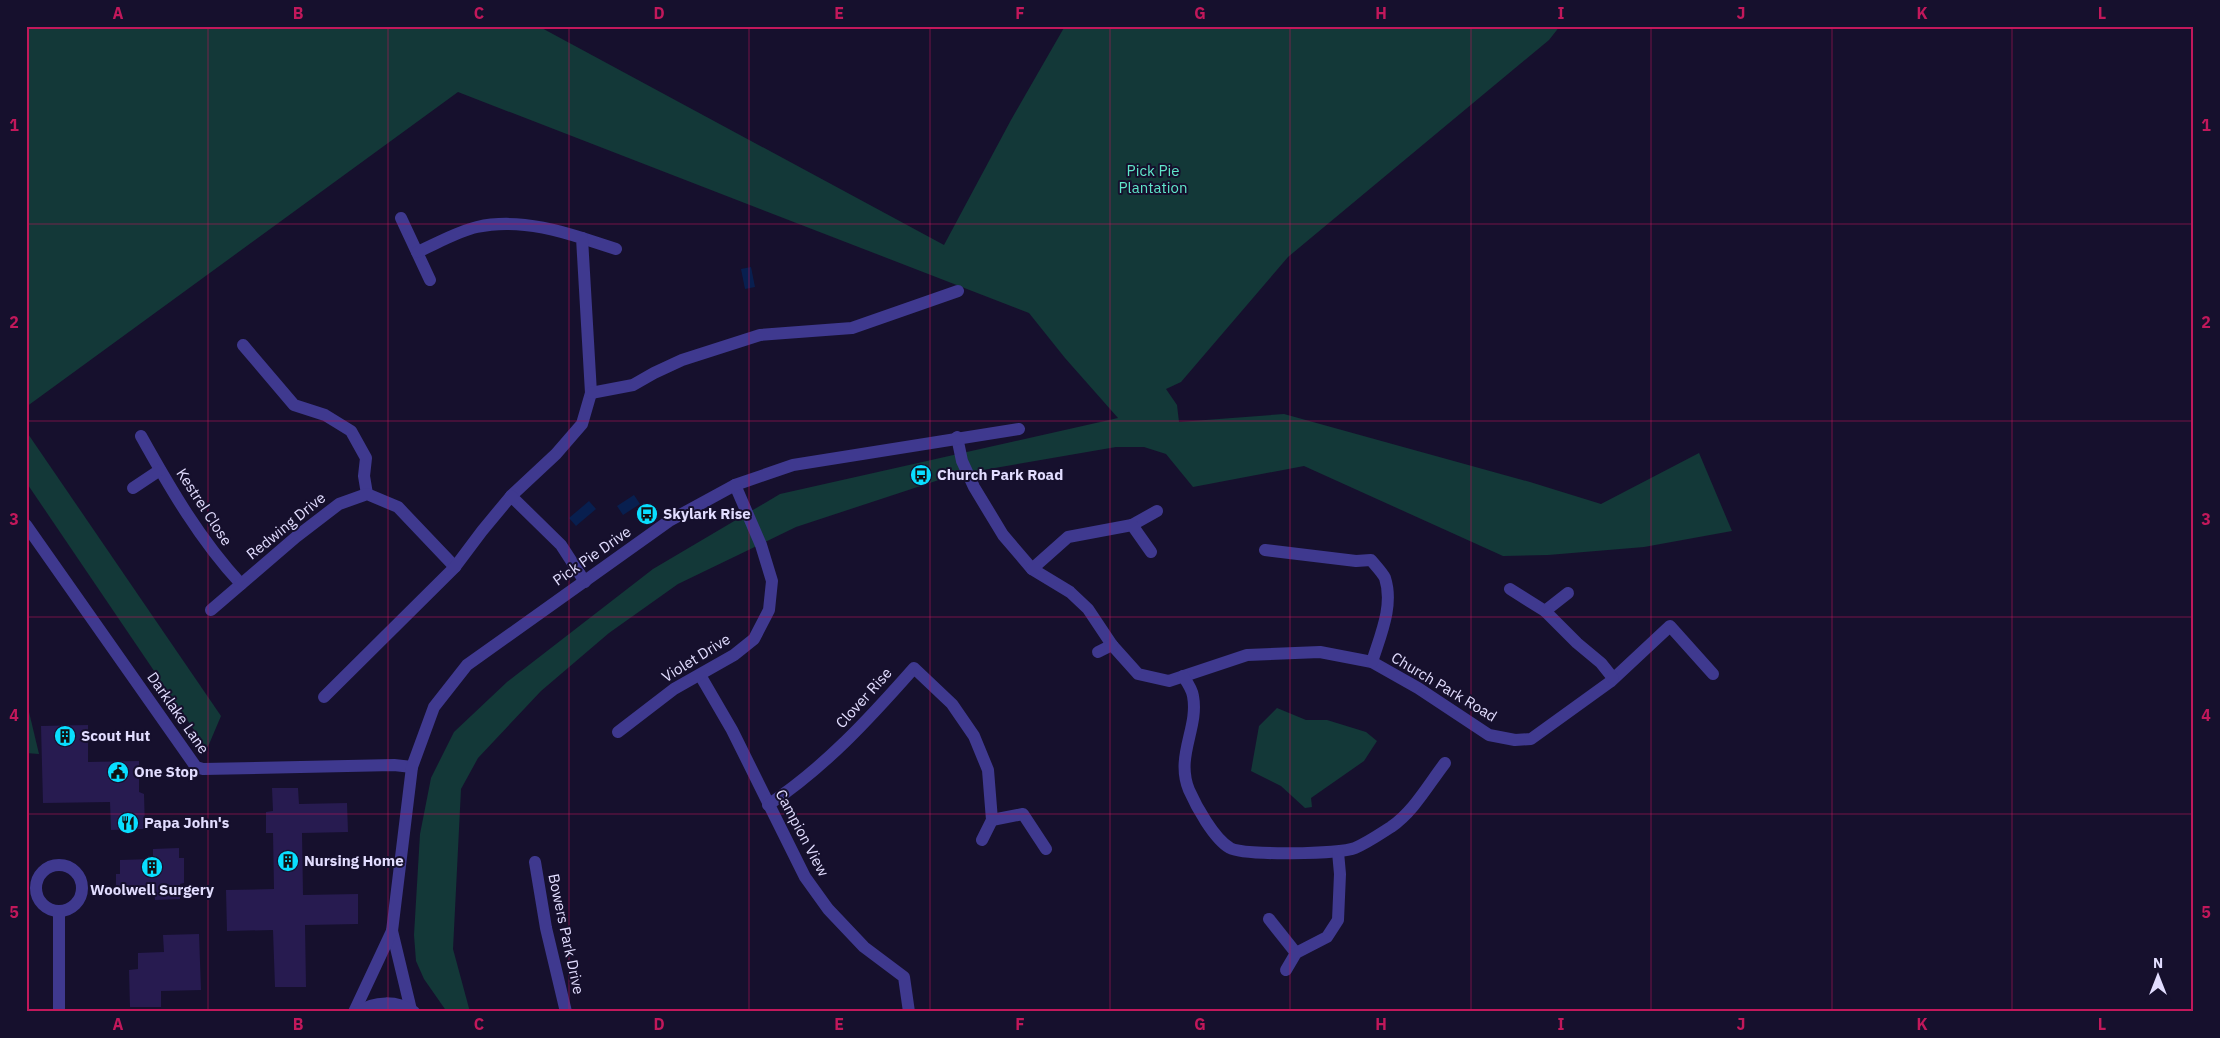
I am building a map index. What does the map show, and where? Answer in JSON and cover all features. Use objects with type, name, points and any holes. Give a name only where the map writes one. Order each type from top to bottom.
[{"type":"street","points":[[401,218],[430,280]]},
{"type":"street","points":[[416,252],[476,227],[513,224],[543,227],[616,249]]},
{"type":"street","points":[[324,698],[455,567],[511,496],[556,454],[582,424],[591,393],[582,238]]},
{"type":"street","points":[[591,393],[633,385],[682,360],[760,336],[852,328],[958,291]]},
{"type":"street","points":[[243,345],[294,405],[325,415],[351,432],[366,458],[364,476],[367,494],[398,507],[455,567]]},
{"type":"street","name":"Pick Pie Drive","points":[[354,1012],[392,931],[412,768],[434,707],[467,665],[669,520],[735,485],[793,465],[957,437],[1019,429]]},
{"type":"street","name":"Kestrel Close","points":[[142,436],[193,524],[219,560],[241,584]]},
{"type":"street","name":"Church Park Road","points":[[957,437],[962,461],[974,487],[1003,535],[1032,569],[1070,592],[1088,609],[1112,644],[1138,674],[1169,681],[1248,655],[1320,652],[1372,662],[1418,688],[1488,735],[1515,740],[1531,739],[1613,678],[1670,626],[1713,674]]},
{"type":"street","name":"Kestrel Close","points":[[133,488],[160,470]]},
{"type":"street","name":"Violet Drive","points":[[618,732],[674,689],[734,656],[754,639],[770,610],[772,581],[761,545],[735,485]]},
{"type":"street","name":"Redwing Drive","points":[[211,610],[339,504],[367,494]]},
{"type":"street","points":[[511,496],[561,545],[585,582]]},
{"type":"street","points":[[1032,569],[1068,537],[1132,525],[1157,511]]},
{"type":"street","name":"Darklake Lane","points":[[26,525],[196,767],[203,769],[394,765],[412,768]]},
{"type":"street","points":[[1132,525],[1151,552]]},
{"type":"street","points":[[1265,550],[1356,561],[1371,560],[1384,577],[1387,593],[1387,615],[1372,662]]},
{"type":"street","points":[[1510,589],[1545,611],[1576,643],[1601,663],[1613,678]]},
{"type":"street","points":[[1545,611],[1568,593]]},
{"type":"street","points":[[1098,652],[1112,644]]},
{"type":"street","name":"Clover Rise","points":[[768,805],[811,774],[861,728],[914,668],[952,704],[974,736],[988,770],[992,820]]},
{"type":"street","name":"Campion View","points":[[700,675],[732,730],[804,877],[828,909],[864,947],[904,978],[909,1012]]},
{"type":"street","points":[[1184,676],[1193,695],[1194,715],[1183,767],[1189,789],[1213,832],[1231,849],[1266,854],[1338,852],[1354,849],[1391,826],[1410,811],[1444,763]]},
{"type":"street","points":[[982,840],[992,820],[1023,814],[1046,849]]},
{"type":"street","points":[[1286,970],[1296,953],[1327,937],[1338,920],[1340,874],[1338,852]]},
{"type":"street","name":"Bowers Park Drive","points":[[535,862],[546,928],[566,1012]]},
{"type":"street","points":[[59,911],[59,1012]]},
{"type":"street","points":[[1269,919],[1296,953]]},
{"type":"street","name":"Pick Pie Drive","points":[[392,931],[412,1011]]},
{"type":"street","points":[[358,1012],[365,1007],[380,1003],[396,1004],[412,1011]]},
{"type":"green space","name":"Pick Pie Plantation","points":[[26,26],[538,26],[944,245],[1011,120],[1065,26],[1560,26],[1549,40],[1288,257],[1181,382],[1166,389],[1177,405],[1179,422],[1284,414],[1530,482],[1601,504],[1699,453],[1732,531],[1644,547],[1548,555],[1503,556],[1304,466],[1193,487],[1166,454],[1144,447],[1116,447],[954,475],[796,527],[678,584],[609,633],[541,691],[478,758],[461,789],[453,949],[470,1012],[447,1012],[424,979],[416,961],[414,935],[420,834],[431,778],[454,732],[507,682],[653,569],[780,494],[1118,418],[1065,358],[1029,313],[458,92],[26,407]]},
{"type":"green space","points":[[26,431],[221,716],[207,749],[26,482]]},
{"type":"green space","points":[[26,707],[29,712],[39,754],[26,753]]},
{"type":"green space","points":[[1277,708],[1306,720],[1327,720],[1366,732],[1377,741],[1364,761],[1311,798],[1312,807],[1305,808],[1281,786],[1251,771],[1259,726]]},
{"type":"water","points":[[751,267],[755,287],[745,289],[741,269]]},
{"type":"water","points":[[634,495],[640,504],[623,515],[617,506]]},
{"type":"water","points":[[589,501],[596,509],[576,526],[569,518]]},
{"type":"building","points":[[88,725],[88,762],[139,761],[139,792],[144,794],[145,829],[111,830],[110,802],[43,803],[41,726]]},
{"type":"building","name":"Nursing Home","points":[[272,788],[298,788],[299,804],[347,803],[348,832],[302,833],[303,895],[358,894],[358,924],[305,925],[306,987],[275,987],[273,930],[227,931],[226,890],[274,889],[273,833],[266,833],[266,812],[273,811]]},
{"type":"building","name":"Woolwell Surgery","points":[[179,848],[179,858],[184,858],[184,883],[180,884],[180,899],[155,900],[154,888],[116,889],[116,874],[120,874],[120,860],[153,859],[153,849]]},
{"type":"building","points":[[199,934],[201,990],[161,991],[161,1007],[130,1007],[129,970],[138,969],[138,953],[164,952],[163,935]]},
{"type":"place","name":"Church Park Road","points":[[921,475]]},
{"type":"place","name":"Skylark Rise","points":[[647,514]]},
{"type":"place","name":"Scout Hut","points":[[65,736]]},
{"type":"place","name":"One Stop","points":[[118,772]]},
{"type":"place","name":"Papa John's","points":[[128,823]]},
{"type":"place","name":"Nursing Home","points":[[288,861]]},
{"type":"place","name":"Woolwell Surgery","points":[[152,867]]}]
